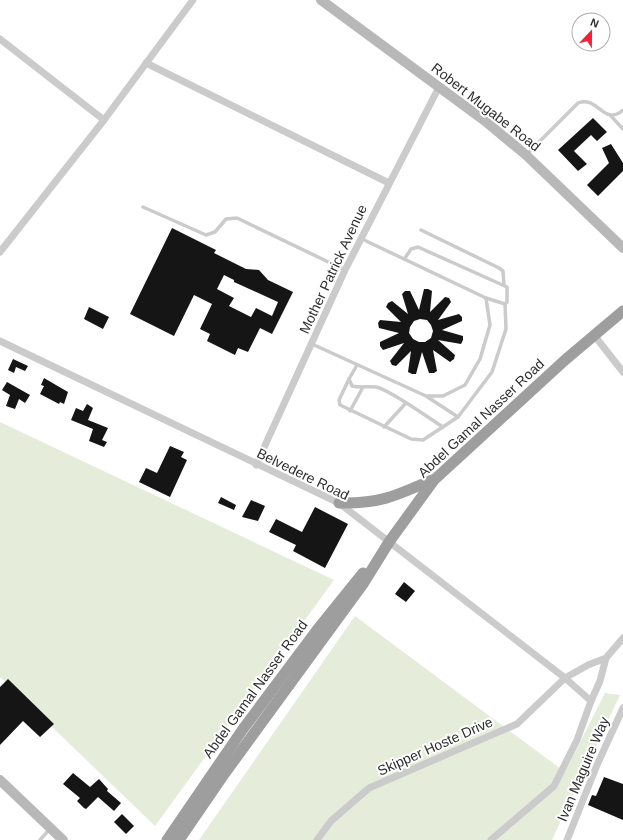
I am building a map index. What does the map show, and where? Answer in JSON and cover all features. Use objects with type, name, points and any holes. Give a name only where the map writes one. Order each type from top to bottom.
[{"type":"highway","name":"Abdel Gamal Nasser Road","points":[[179,840],[225,773],[363,584],[389,542],[434,480],[594,335],[623,311]]},
{"type":"highway","points":[[339,503],[362,504],[384,500],[434,480]]},
{"type":"highway","name":"Abdel Gamal Nasser Road","points":[[167,840],[243,729],[317,630],[356,580],[376,562]]},
{"type":"main road","name":"Robert Mugabe Road","points":[[321,0],[485,121],[526,155],[623,248]]},
{"type":"main road","points":[[0,780],[63,840]]},
{"type":"street","points":[[0,252],[104,120],[193,0]]},
{"type":"street","points":[[0,39],[104,120]]},
{"type":"street","points":[[146,63],[388,183]]},
{"type":"street","name":"Mother Patrick Avenue","points":[[256,465],[345,270],[388,183],[439,87]]},
{"type":"street","points":[[594,335],[623,372]]},
{"type":"street","name":"Belvedere Road","points":[[0,341],[256,465],[339,503],[565,678]]},
{"type":"street","name":"Skipper Hoste Drive","points":[[491,840],[554,786],[577,740],[600,680],[606,658],[623,638]]},
{"type":"street","name":"Skipper Hoste Drive","points":[[317,840],[331,821],[369,788],[517,724],[565,678],[588,665],[606,658]]},
{"type":"street","points":[[565,678],[591,701]]},
{"type":"street","name":"Ivan Maguire Way","points":[[567,840],[597,766],[623,708]]},
{"type":"lane","points":[[526,155],[578,103],[584,100],[591,102],[605,114],[611,116],[623,129]]},
{"type":"lane","points":[[611,116],[623,110]]},
{"type":"lane","points":[[143,207],[206,235],[216,232],[226,219],[237,218],[345,270]]},
{"type":"lane","points":[[421,230],[499,268],[503,271],[504,285]]},
{"type":"lane","points":[[361,238],[486,298],[505,304]]},
{"type":"lane","points":[[357,365],[339,400],[340,405],[411,440],[423,440],[458,417],[492,372],[506,329],[505,304],[508,290],[504,285],[418,247],[411,249],[404,258]]},
{"type":"lane","points":[[426,396],[444,396],[465,386],[480,359],[490,326],[486,298]]},
{"type":"lane","points":[[312,344],[426,396],[458,417]]},
{"type":"lane","points":[[349,379],[352,386],[362,389],[377,387],[406,402],[443,427]]},
{"type":"lane","points":[[350,411],[362,389]]},
{"type":"lane","points":[[384,427],[406,402]]},
{"type":"lane","points":[[40,840],[50,829]]},
{"type":"green space","points":[[0,422],[334,580],[155,826],[0,677]]},
{"type":"green space","points":[[355,616],[565,772],[605,693],[620,695],[552,840],[199,840]]},
{"type":"building","points":[[593,118],[607,132],[597,141],[591,135],[574,151],[587,164],[578,171],[558,150]]},
{"type":"building","points":[[611,144],[623,163],[623,171],[598,196],[587,185],[609,163],[602,148]]},
{"type":"building","points":[[172,228],[216,250],[214,253],[246,269],[259,270],[268,280],[293,292],[272,334],[260,328],[248,352],[238,348],[235,355],[207,341],[210,334],[200,329],[212,304],[194,295],[174,336],[130,314]],"holes":[[[224,275],[234,280],[234,282],[278,302],[272,316],[256,308],[251,317],[229,306],[234,298],[217,289]]]},
{"type":"building","points":[[424,289],[428,289],[432,291],[430,312],[445,297],[449,298],[451,302],[438,320],[459,314],[462,317],[462,321],[442,330],[463,336],[463,340],[461,344],[438,340],[455,355],[454,359],[450,362],[433,350],[437,371],[434,373],[429,373],[422,352],[416,374],[408,372],[411,351],[396,366],[392,365],[390,361],[404,343],[383,350],[380,346],[380,342],[399,333],[379,328],[378,323],[380,320],[401,322],[386,307],[388,303],[392,301],[408,314],[402,294],[405,291],[410,291],[419,310]],"holes":[[[420,319],[427,320],[433,331],[431,338],[425,342],[419,342],[413,339],[409,333],[410,327],[414,321]]]},
{"type":"building","points":[[89,307],[109,317],[103,329],[84,319]]},
{"type":"building","points":[[13,359],[28,366],[25,371],[16,367],[14,373],[8,370]]},
{"type":"building","points":[[44,378],[68,392],[64,404],[60,402],[59,404],[40,394],[44,386],[41,385]]},
{"type":"building","points":[[7,382],[30,395],[25,403],[19,399],[15,409],[6,406],[10,395],[2,390]]},
{"type":"building","points":[[87,404],[93,408],[88,420],[108,428],[102,440],[107,442],[104,447],[89,441],[93,429],[71,420],[76,408],[83,411]]},
{"type":"building","points":[[170,446],[184,452],[181,457],[187,460],[170,497],[139,482],[146,468],[157,473]]},
{"type":"building","points":[[221,497],[236,505],[234,510],[218,503]]},
{"type":"building","points":[[251,500],[265,506],[258,521],[242,517]]},
{"type":"building","points":[[315,507],[348,524],[325,568],[293,551],[296,545],[269,532],[276,519],[302,532]]},
{"type":"building","points":[[404,582],[415,591],[406,602],[395,594]]},
{"type":"building","points":[[8,679],[54,724],[40,737],[23,721],[0,745],[0,687]]},
{"type":"building","points":[[73,773],[90,787],[99,779],[108,789],[107,791],[121,803],[114,811],[98,797],[86,809],[84,808],[77,801],[80,798],[63,784]]},
{"type":"building","points":[[604,777],[623,784],[623,820],[588,805],[592,795],[596,796]]},
{"type":"building","points":[[122,814],[134,826],[126,834],[114,822]]}]
